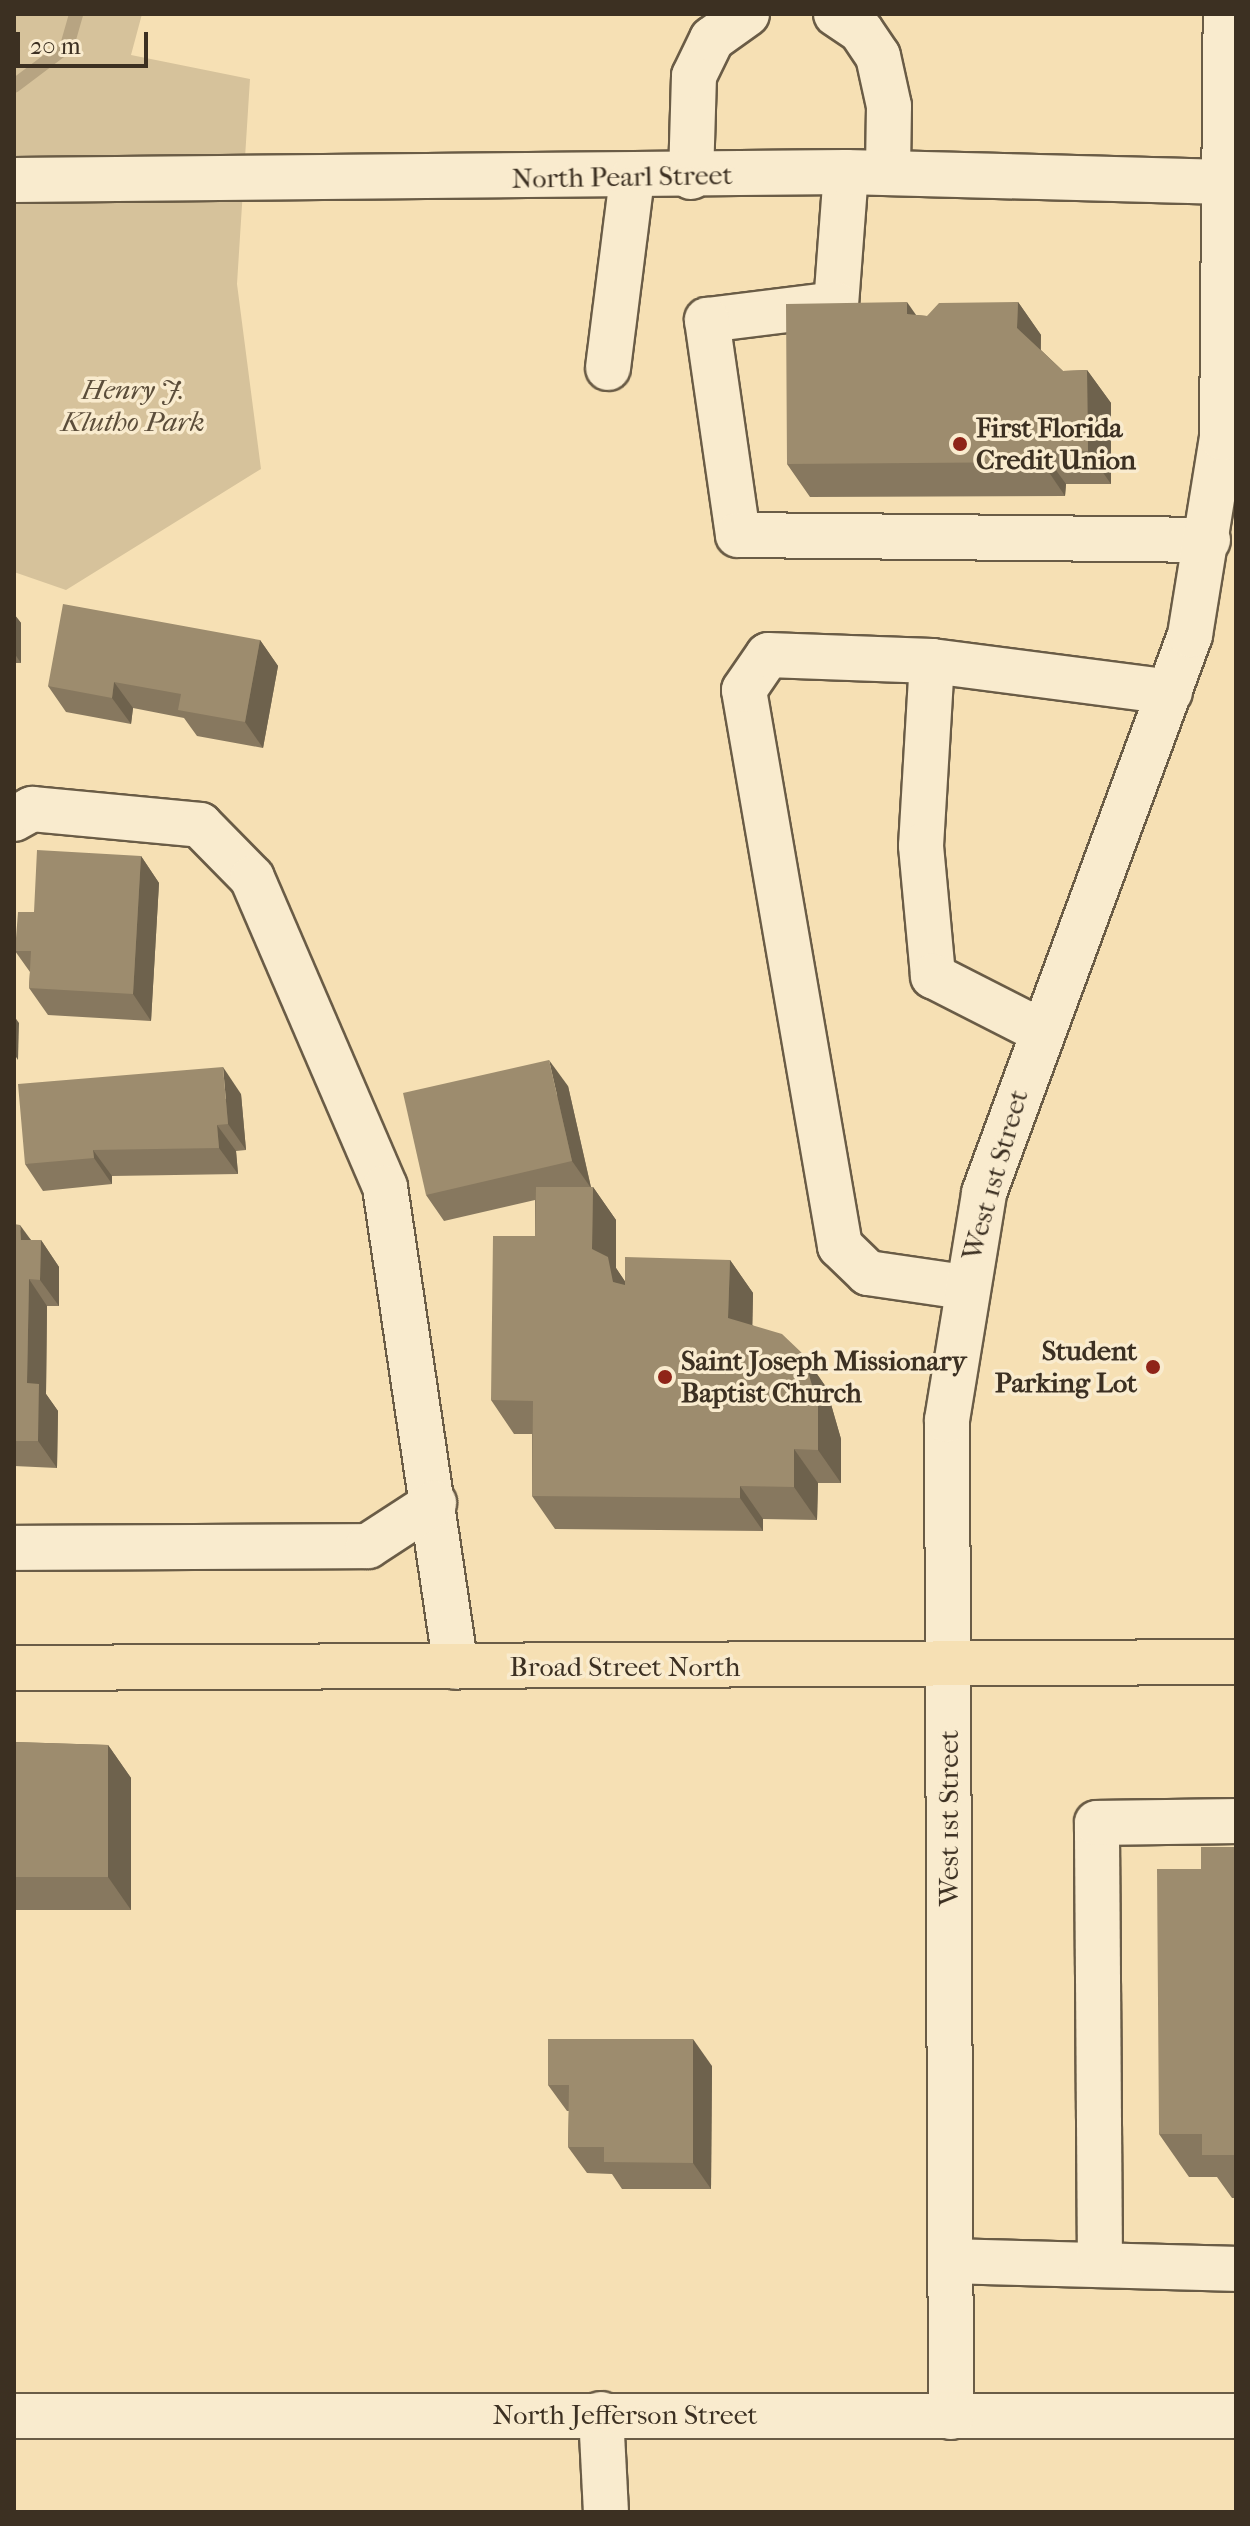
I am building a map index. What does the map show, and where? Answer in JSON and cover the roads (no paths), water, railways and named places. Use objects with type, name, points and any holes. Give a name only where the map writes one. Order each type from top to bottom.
[{"type":"main road","name":"Broad Street North","points":[[14,1668],[948,1666],[1236,1662]]},
{"type":"street","points":[[691,177],[694,76],[712,39],[747,14]]},
{"type":"street","points":[[836,14],[861,31],[878,56],[889,106],[867,172],[836,304],[707,320],[738,535],[1208,540]]},
{"type":"street","name":"West 1st Street","points":[[951,2417],[947,1420],[964,1287],[984,1193],[1039,1030],[1170,692],[1208,540],[1222,438],[1234,179],[1226,14]]},
{"type":"street","name":"North Pearl Street","points":[[16,180],[632,179],[867,172],[1234,179]]},
{"type":"street","points":[[608,368],[632,179]]},
{"type":"street","points":[[964,1287],[868,1273],[840,1246],[744,690],[768,655],[932,661],[1170,692]]},
{"type":"street","points":[[932,661],[921,846],[933,976],[1039,1030]]},
{"type":"street","points":[[14,819],[32,809],[200,825],[252,878],[385,1187],[456,1667]]},
{"type":"street","points":[[14,1548],[368,1546],[434,1503]]},
{"type":"street","points":[[1100,2265],[1097,1823],[1236,1821]]},
{"type":"street","points":[[951,2261],[1236,2269]]},
{"type":"street","points":[[601,2414],[606,2512]]},
{"type":"street","name":"North Jefferson Street","points":[[14,2416],[1236,2416]]},
{"type":"waterway","points":[[14,86],[67,46],[76,14]]},
{"type":"place","name":"First Florida Credit Union","points":[[960,444]]},
{"type":"place","name":"Student Parking Lot","points":[[1153,1367]]},
{"type":"place","name":"Saint Joseph Missionary Baptist Church","points":[[665,1377]]},
{"type":"park label","name":"Henry J. Klutho Park","points":[[133,406]]}]
